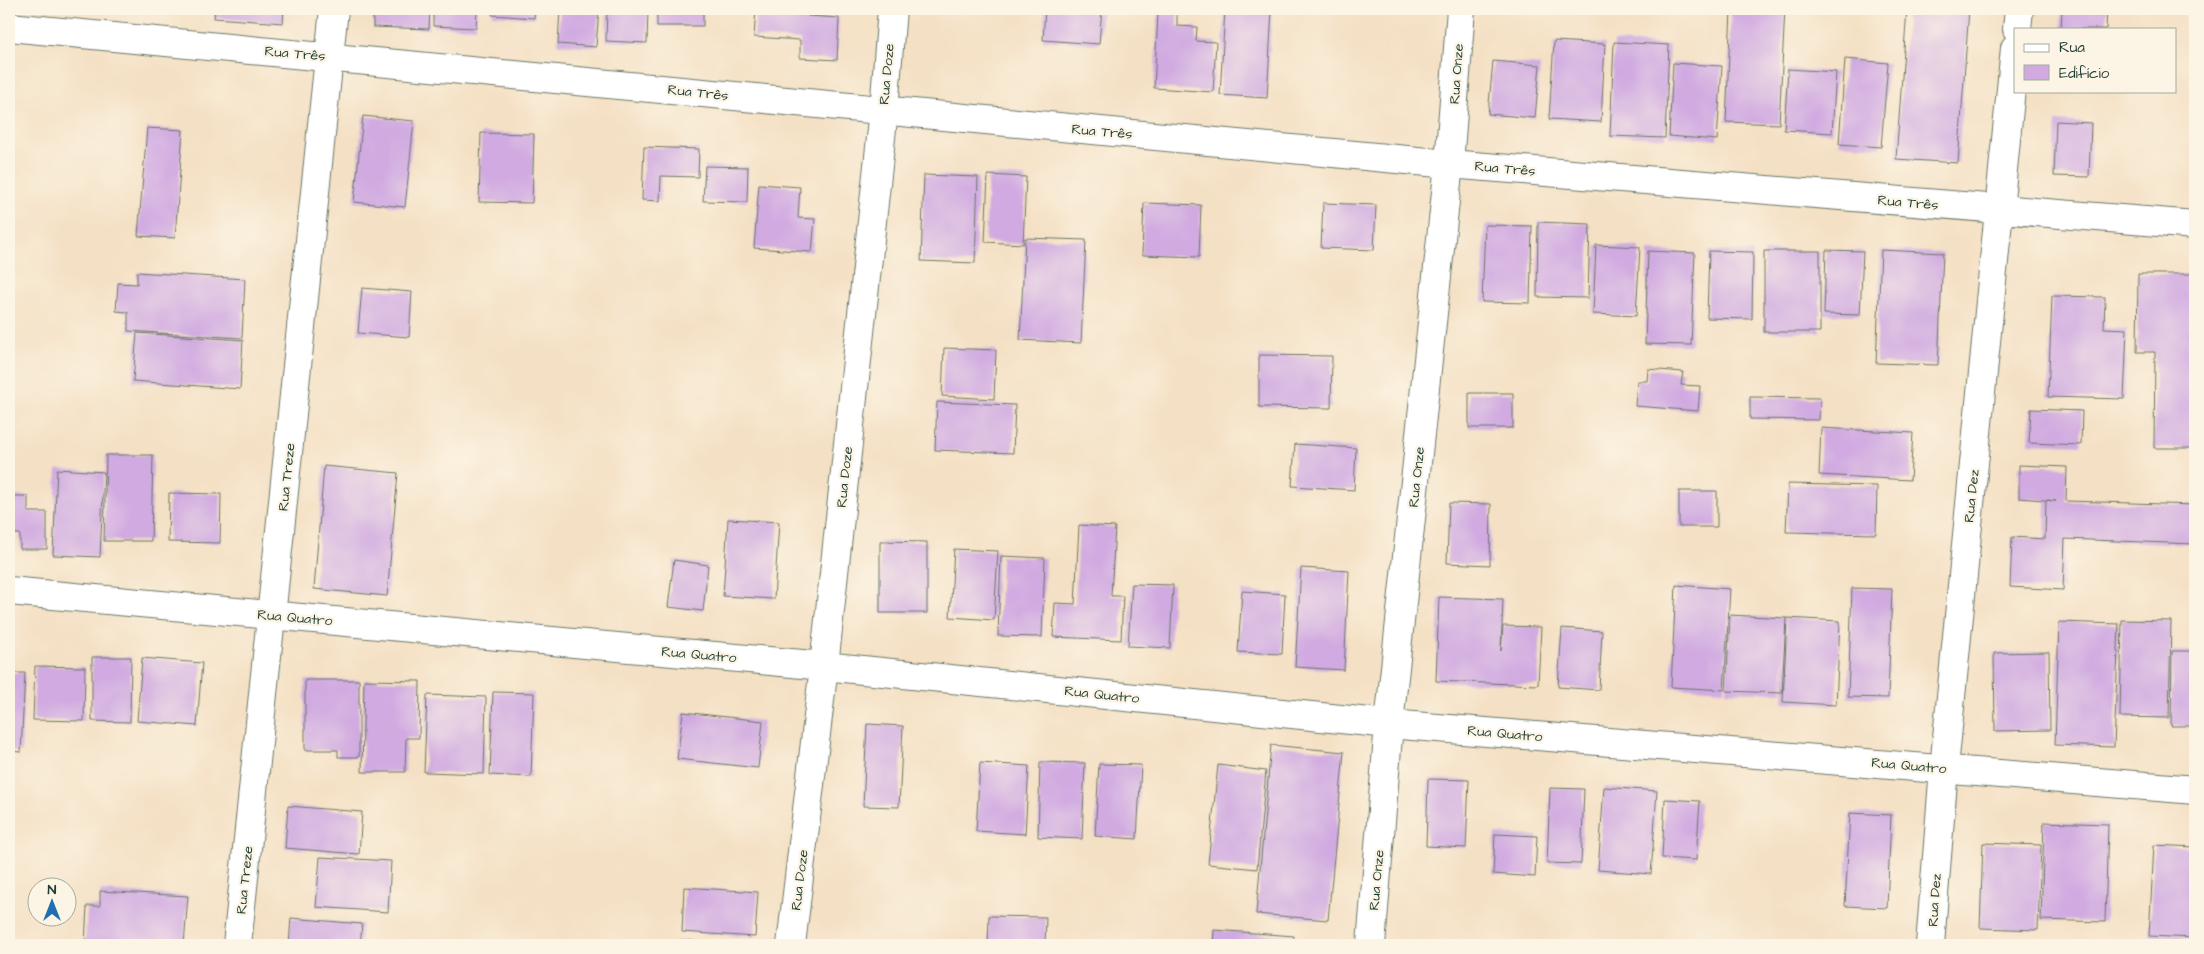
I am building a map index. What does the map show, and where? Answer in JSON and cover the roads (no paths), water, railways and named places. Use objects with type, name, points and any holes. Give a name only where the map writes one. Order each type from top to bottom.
[{"type":"street","name":"Rua Treze","points":[[237,945],[334,9]]},
{"type":"street","name":"Rua Doze","points":[[791,945],[824,666],[884,110],[892,9]]},
{"type":"street","name":"Rua Onze","points":[[1371,945],[1389,724],[1449,164],[1460,9]]},
{"type":"street","points":[[2017,28],[2019,9]]},
{"type":"street","name":"Rua Três","points":[[9,27],[330,56],[1449,164],[2195,225]]},
{"type":"street","name":"Rua Dez","points":[[1930,945],[1944,768],[2014,59]]},
{"type":"street","name":"Rua Quatro","points":[[9,591],[824,666],[1389,724],[2195,790]]}]
